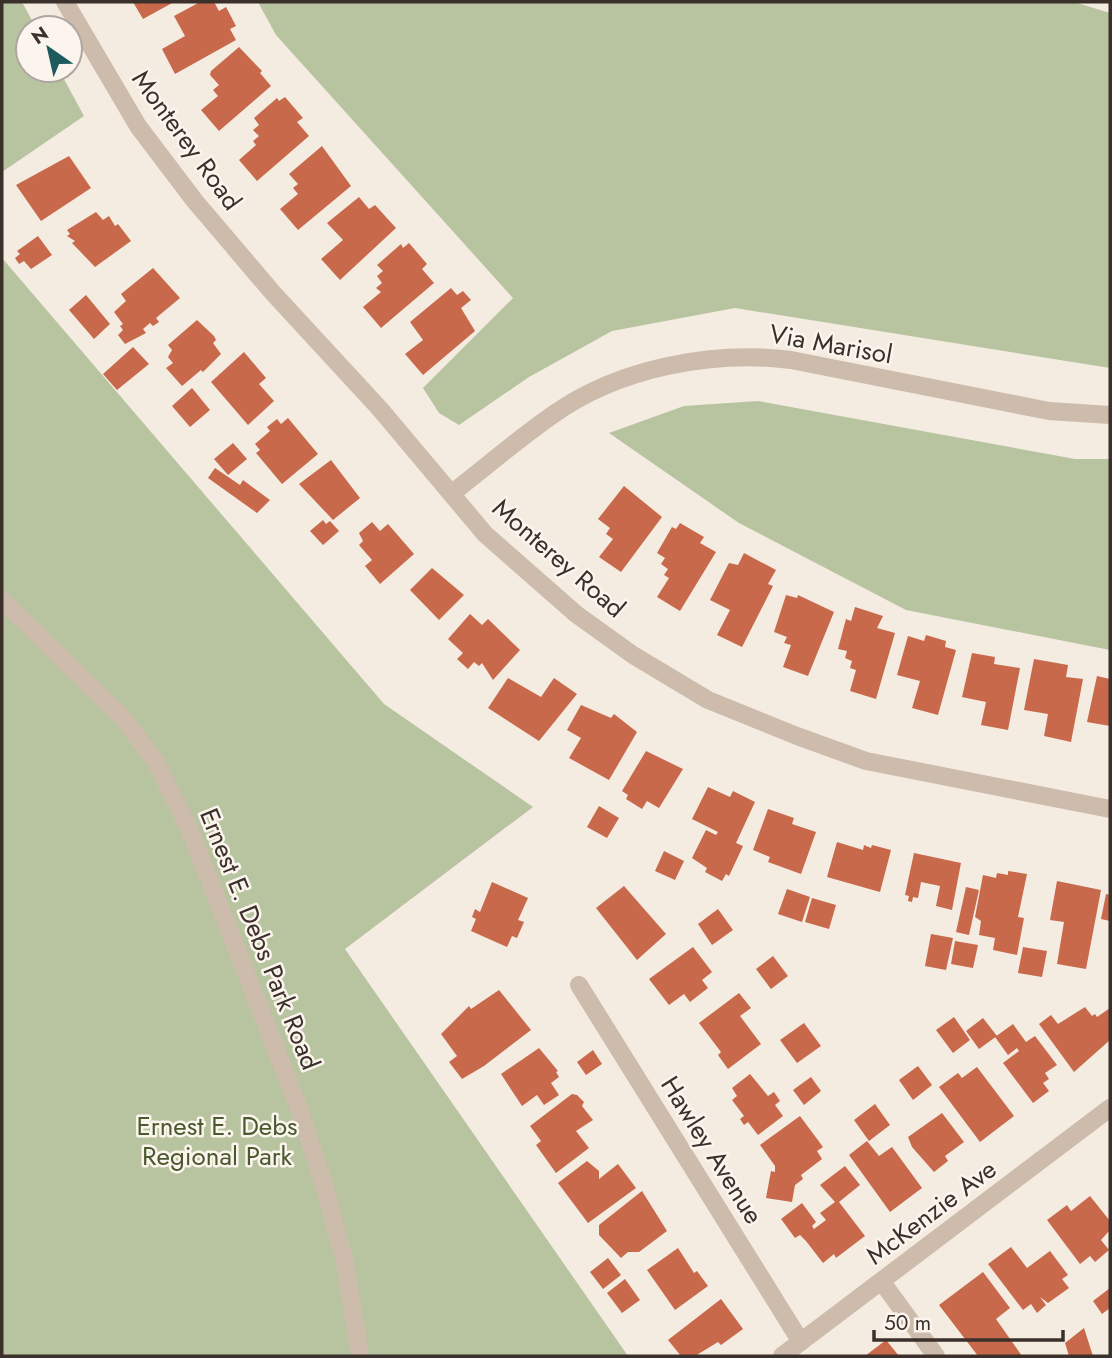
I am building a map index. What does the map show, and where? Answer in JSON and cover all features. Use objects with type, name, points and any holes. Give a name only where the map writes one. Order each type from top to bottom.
[{"type":"street","name":"Monterey Road","points":[[65,2],[138,126],[194,200],[485,534],[576,614],[633,655],[708,700],[866,761],[1110,809]]},
{"type":"street","name":"Via Marisol","points":[[452,493],[555,413],[593,391],[655,370],[696,361],[764,356],[1036,409],[1110,415]]},
{"type":"street","name":"Ernest E. Debs Park Road","points":[[2,600],[122,718],[156,762],[189,828],[297,1103],[325,1188],[345,1263],[360,1356]]},
{"type":"street","name":"Hawley Avenue","points":[[579,985],[801,1342]]},
{"type":"street","name":"McKenzie Ave","points":[[782,1356],[1110,1108]]},
{"type":"street","points":[[881,1282],[936,1356]]},
{"type":"green space","points":[[2,2],[22,2],[28,14],[14,14],[14,84],[67,84],[84,116],[2,172]]},
{"type":"green space","points":[[258,2],[1074,2],[1110,13],[1110,368],[735,308],[612,331],[529,377],[459,425],[439,413],[423,388],[513,298],[276,35]]},
{"type":"green space","name":"Ernest E. Debs Regional Park","points":[[2,258],[384,704],[533,807],[345,949],[628,1356],[2,1356]]},
{"type":"green space","points":[[758,401],[1075,459],[1110,459],[1110,650],[906,610],[739,523],[609,433],[684,406]]},
{"type":"building","points":[[133,2],[174,2],[143,19]]},
{"type":"building","points":[[200,2],[214,2],[219,11],[226,7],[236,26],[230,29],[236,40],[175,74],[162,49],[185,36],[174,16]]},
{"type":"building","points":[[239,47],[262,71],[260,73],[271,86],[219,131],[201,110],[218,96],[213,90],[219,85],[210,75],[211,71]]},
{"type":"building","points":[[285,97],[303,118],[297,122],[309,136],[257,181],[239,160],[256,145],[253,141],[259,136],[253,130],[259,125],[254,118],[277,98],[279,101]]},
{"type":"building","points":[[322,146],[351,186],[298,230],[280,209],[298,194],[293,188],[298,184],[289,174]]},
{"type":"building","points":[[69,156],[91,188],[41,221],[16,185]]},
{"type":"building","points":[[359,197],[369,209],[375,205],[396,228],[340,280],[321,259],[343,240],[327,223]]},
{"type":"building","points":[[96,212],[103,220],[109,216],[115,226],[118,224],[131,241],[95,267],[72,243],[75,241],[67,236],[70,234],[67,230]]},
{"type":"building","points":[[38,236],[52,255],[31,269],[24,261],[19,264],[15,258],[20,254],[17,251]]},
{"type":"building","points":[[409,243],[427,264],[422,269],[434,283],[381,328],[363,307],[381,292],[376,288],[382,283],[377,276],[383,271],[377,265],[401,244],[403,248]]},
{"type":"building","points":[[153,268],[180,298],[156,318],[159,322],[153,326],[150,323],[143,329],[146,333],[125,344],[118,335],[123,330],[120,326],[123,324],[114,312],[126,301],[121,294]]},
{"type":"building","points":[[451,288],[457,295],[463,291],[471,300],[461,308],[475,331],[423,375],[405,354],[423,340],[410,322]]},
{"type":"building","points":[[86,295],[110,324],[94,339],[69,310]]},
{"type":"building","points":[[197,320],[214,336],[216,340],[213,343],[221,354],[203,372],[201,370],[182,386],[166,368],[173,363],[168,357],[172,350],[168,345]]},
{"type":"building","points":[[133,347],[149,364],[117,390],[103,374]]},
{"type":"building","points":[[244,352],[266,378],[259,384],[274,401],[248,425],[211,382]]},
{"type":"building","points":[[192,388],[210,410],[190,427],[172,406]]},
{"type":"building","points":[[288,418],[318,454],[282,484],[256,453],[260,450],[255,444],[270,431],[267,427],[277,419],[281,424]]},
{"type":"building","points":[[233,443],[247,459],[228,475],[214,459]]},
{"type":"building","points":[[331,460],[360,498],[333,520],[299,484]]},
{"type":"building","points":[[215,468],[240,485],[243,480],[270,500],[257,513],[208,478]]},
{"type":"building","points":[[624,486],[662,517],[621,572],[599,557],[613,539],[606,534],[610,528],[598,519]]},
{"type":"building","points":[[323,520],[326,524],[330,521],[339,531],[323,545],[310,531]]},
{"type":"building","points":[[372,522],[380,531],[388,524],[414,554],[380,584],[365,566],[372,560],[359,545],[363,541],[359,533]]},
{"type":"building","points":[[680,523],[704,537],[700,543],[716,552],[680,611],[657,597],[669,578],[664,575],[668,569],[661,564],[665,558],[657,553],[672,527],[676,529]]},
{"type":"building","points":[[744,553],[776,570],[768,584],[773,586],[742,647],[717,635],[730,610],[710,600],[729,563],[738,565]]},
{"type":"building","points":[[432,568],[464,595],[439,620],[410,590]]},
{"type":"building","points":[[786,595],[797,598],[798,595],[834,612],[808,676],[783,667],[791,645],[784,643],[787,637],[774,632]]},
{"type":"building","points":[[855,607],[883,616],[877,628],[895,633],[876,699],[850,691],[856,670],[850,668],[852,661],[845,658],[847,651],[838,649],[846,619],[851,621]]},
{"type":"building","points":[[470,614],[482,625],[488,619],[520,650],[493,680],[482,663],[479,666],[474,662],[468,669],[457,659],[463,653],[448,639]]},
{"type":"building","points":[[926,635],[946,641],[945,647],[956,650],[938,715],[912,708],[920,681],[897,675],[908,636],[924,641]]},
{"type":"building","points":[[972,653],[995,657],[994,664],[1020,668],[1008,730],[981,725],[986,702],[962,697]]},
{"type":"building","points":[[1034,659],[1068,665],[1066,677],[1083,679],[1071,742],[1044,736],[1048,714],[1024,710]]},
{"type":"building","points":[[1097,676],[1110,679],[1110,726],[1087,722]]},
{"type":"building","points":[[508,678],[541,697],[554,678],[577,694],[539,741],[488,708]]},
{"type":"building","points":[[581,705],[611,718],[614,714],[637,732],[609,780],[569,758],[581,738],[567,730]]},
{"type":"building","points":[[646,751],[683,769],[659,808],[647,801],[642,809],[626,799],[628,795],[622,791]]},
{"type":"building","points":[[708,787],[730,797],[733,791],[755,802],[736,843],[743,846],[729,876],[726,874],[722,881],[705,872],[707,868],[692,858],[706,830],[716,835],[718,832],[692,819]]},
{"type":"building","points":[[599,806],[619,818],[607,838],[587,827]]},
{"type":"building","points":[[768,809],[794,818],[792,824],[816,832],[801,874],[768,862],[770,857],[753,850]]},
{"type":"building","points":[[837,842],[863,850],[864,845],[871,848],[872,845],[891,850],[880,892],[827,877]]},
{"type":"building","points":[[664,851],[684,861],[675,880],[655,871]]},
{"type":"building","points":[[914,853],[961,863],[952,910],[936,906],[940,886],[921,882],[918,898],[913,897],[912,902],[908,901],[909,896],[905,895]]},
{"type":"building","points":[[1008,871],[1027,874],[1018,917],[1024,918],[1017,955],[993,950],[995,938],[979,935],[981,921],[975,917],[983,875],[996,878],[997,873],[1008,875]]},
{"type":"building","points":[[1057,881],[1101,890],[1086,969],[1057,964],[1064,922],[1050,920]]},
{"type":"building","points":[[492,882],[528,898],[518,920],[524,922],[517,938],[512,936],[507,947],[471,931],[476,919],[472,917],[475,909],[480,912]]},
{"type":"building","points":[[624,886],[666,934],[637,960],[596,908]]},
{"type":"building","points":[[966,887],[979,890],[969,935],[956,932]]},
{"type":"building","points":[[787,889],[810,897],[802,922],[778,914]]},
{"type":"building","points":[[1106,894],[1110,895],[1110,921],[1101,919]]},
{"type":"building","points":[[812,898],[836,905],[829,929],[805,922]]},
{"type":"building","points":[[718,909],[733,930],[712,945],[698,924]]},
{"type":"building","points":[[931,934],[953,938],[946,970],[925,966]]},
{"type":"building","points":[[955,941],[978,945],[973,968],[951,964]]},
{"type":"building","points":[[693,947],[712,972],[702,980],[708,988],[690,1002],[684,994],[669,1005],[649,979]]},
{"type":"building","points":[[1023,947],[1047,951],[1042,977],[1018,973]]},
{"type":"building","points":[[773,956],[788,976],[771,989],[756,969]]},
{"type":"building","points":[[499,990],[531,1030],[484,1066],[462,1079],[449,1062],[457,1056],[441,1034],[469,1006],[471,1009]]},
{"type":"building","points":[[739,993],[751,1008],[740,1016],[761,1044],[728,1069],[718,1055],[721,1052],[699,1023]]},
{"type":"building","points":[[1085,1007],[1092,1016],[1095,1014],[1097,1017],[1110,1008],[1110,1040],[1074,1072],[1039,1024],[1051,1015],[1058,1024]]},
{"type":"building","points":[[954,1017],[970,1040],[953,1053],[936,1030]]},
{"type":"building","points":[[983,1018],[997,1036],[979,1049],[966,1031]]},
{"type":"building","points":[[804,1023],[821,1046],[797,1063],[780,1040]]},
{"type":"building","points":[[1013,1024],[1026,1042],[1035,1036],[1057,1065],[1045,1073],[1049,1079],[1043,1083],[1049,1091],[1033,1103],[1003,1063],[1019,1051],[1017,1048],[1008,1055],[995,1037]]},
{"type":"building","points":[[539,1048],[558,1071],[556,1072],[559,1077],[551,1083],[559,1095],[544,1105],[537,1095],[522,1106],[501,1074]]},
{"type":"building","points":[[593,1050],[602,1064],[586,1075],[577,1062]]},
{"type":"building","points":[[918,1066],[932,1085],[913,1100],[899,1080]]},
{"type":"building","points":[[977,1067],[1014,1116],[980,1142],[939,1087],[958,1073],[962,1078]]},
{"type":"building","points":[[750,1074],[768,1096],[774,1092],[780,1101],[775,1105],[783,1116],[758,1135],[748,1122],[744,1125],[740,1119],[744,1116],[732,1100],[737,1096],[732,1088]]},
{"type":"building","points":[[811,1077],[821,1091],[804,1105],[793,1090]]},
{"type":"building","points":[[572,1094],[584,1102],[582,1106],[593,1120],[576,1131],[589,1148],[556,1173],[536,1145],[541,1141],[530,1126]]},
{"type":"building","points":[[875,1104],[890,1125],[869,1141],[854,1120]]},
{"type":"building","points":[[942,1113],[964,1142],[945,1156],[948,1161],[934,1172],[912,1147],[908,1137]]},
{"type":"building","points":[[800,1116],[823,1147],[817,1151],[822,1159],[801,1175],[803,1179],[795,1185],[792,1202],[766,1198],[771,1171],[775,1172],[775,1166],[760,1145]]},
{"type":"building","points":[[867,1141],[879,1156],[892,1147],[922,1188],[890,1212],[849,1155]]},
{"type":"building","points":[[587,1161],[599,1171],[599,1179],[618,1164],[636,1188],[588,1223],[558,1183]]},
{"type":"building","points":[[845,1166],[860,1185],[839,1202],[865,1236],[836,1258],[834,1254],[823,1263],[800,1235],[795,1238],[781,1219],[802,1203],[816,1222],[812,1226],[814,1229],[826,1220],[820,1213],[835,1202],[820,1185]]},
{"type":"building","points":[[642,1191],[667,1231],[639,1252],[628,1252],[621,1258],[599,1235],[599,1225]]},
{"type":"building","points":[[1090,1196],[1110,1221],[1110,1230],[1101,1240],[1109,1250],[1095,1262],[1090,1256],[1080,1264],[1047,1220],[1067,1205],[1071,1211]]},
{"type":"building","points":[[1011,1247],[1027,1268],[1050,1251],[1068,1275],[1062,1279],[1069,1288],[1048,1303],[1040,1297],[1046,1305],[1037,1313],[1031,1304],[1023,1310],[988,1264]]},
{"type":"building","points":[[678,1248],[694,1273],[697,1271],[708,1286],[675,1310],[647,1270]]},
{"type":"building","points":[[608,1258],[621,1275],[603,1289],[590,1272]]},
{"type":"building","points":[[983,1272],[1010,1308],[996,1319],[1022,1356],[978,1356],[939,1305]]},
{"type":"building","points":[[625,1279],[640,1300],[622,1313],[607,1293]]},
{"type":"building","points":[[1110,1288],[1110,1308],[1102,1314],[1093,1301]]},
{"type":"building","points":[[721,1299],[743,1329],[721,1345],[718,1342],[695,1356],[681,1356],[668,1340]]},
{"type":"building","points":[[1084,1328],[1093,1356],[1069,1356],[1065,1343]]},
{"type":"building","points":[[886,1340],[899,1356],[865,1356]]}]
